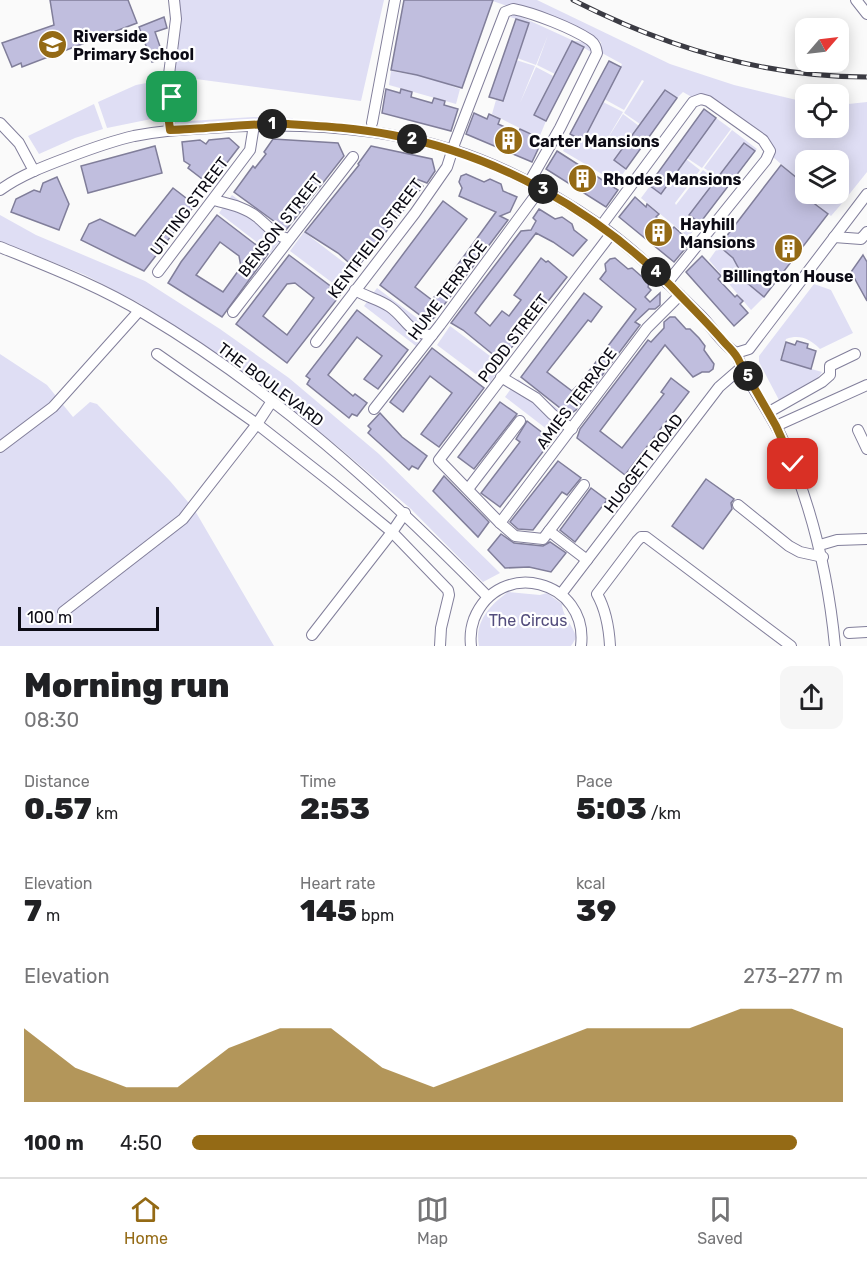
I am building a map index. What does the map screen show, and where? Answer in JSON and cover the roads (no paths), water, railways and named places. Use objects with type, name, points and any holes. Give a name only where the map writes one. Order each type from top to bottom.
[{"type":"street","points":[[170,130],[166,98],[177,19],[174,0]]},
{"type":"street","points":[[372,123],[395,0]]},
{"type":"street","points":[[856,0],[867,15]]},
{"type":"street","name":"KENTFIELD STREET","points":[[316,342],[442,175],[450,161],[505,12],[513,9],[543,18],[591,40],[597,52],[560,128],[532,178]]},
{"type":"street","points":[[166,98],[187,96]]},
{"type":"street","points":[[604,222],[693,102],[701,99],[708,101],[763,140],[770,151],[766,160],[670,278]]},
{"type":"street","points":[[0,123],[18,143],[34,171]]},
{"type":"street","points":[[0,190],[34,171],[92,148],[134,136],[170,130],[254,124],[286,124],[368,131],[454,146],[532,178],[539,192],[604,222],[611,234],[670,278],[677,299],[736,353],[776,426],[793,464],[820,544],[835,646]]},
{"type":"street","name":"UTTING STREET","points":[[158,272],[250,150],[254,124]]},
{"type":"street","name":"BENSON STREET","points":[[232,312],[352,157]]},
{"type":"street","name":"HUME TERRACE","points":[[374,409],[539,192]]},
{"type":"street","points":[[736,353],[748,349],[867,194]]},
{"type":"street","points":[[214,200],[243,208],[257,217],[271,232],[288,240]]},
{"type":"street","points":[[834,237],[861,239],[867,232]]},
{"type":"street","name":"PODD STREET","points":[[468,489],[439,460],[611,234]]},
{"type":"street","name":"THE BOULEVARD","points":[[0,247],[85,282],[139,311],[228,368],[318,437],[405,513],[488,597]]},
{"type":"street","points":[[355,290],[391,307],[420,334],[432,335]]},
{"type":"street","name":"AMIES TERRACE","points":[[500,523],[647,328],[677,299]]},
{"type":"street","points":[[0,447],[53,407],[139,311]]},
{"type":"street","points":[[157,354],[257,424],[392,532],[448,590],[440,646]]},
{"type":"street","points":[[768,412],[822,382],[830,375],[830,366],[855,354]]},
{"type":"street","name":"HUGGETT ROAD","points":[[561,594],[718,387],[742,367]]},
{"type":"street","points":[[501,377],[536,398],[572,429]]},
{"type":"street","points":[[776,426],[867,385]]},
{"type":"street","points":[[63,612],[183,519],[257,424],[272,401]]},
{"type":"street","points":[[520,421],[468,489],[500,523],[516,536],[543,539],[584,485]]},
{"type":"street","points":[[858,430],[867,450]]},
{"type":"street","points":[[738,505],[795,549],[823,557]]},
{"type":"street","points":[[312,635],[405,513]]},
{"type":"street","points":[[549,531],[587,560]]},
{"type":"street","points":[[610,646],[609,626],[603,604],[597,594],[641,537],[646,537],[791,646]]},
{"type":"street","points":[[820,544],[837,540],[867,539]]},
{"type":"street","points":[[471,646],[472,625],[478,610],[488,597],[501,588],[516,583],[532,582],[547,586],[561,594],[572,606],[580,621],[581,646]]},
{"type":"street","points":[[849,633],[867,632]]},
{"type":"railway","points":[[573,0],[643,32],[716,56],[791,72],[867,77]]},
{"type":"place","name":"Riverside Primary School","points":[[52,45]]},
{"type":"place","name":"Carter Mansions","points":[[508,141]]},
{"type":"place","name":"Rhodes Mansions","points":[[582,179]]},
{"type":"place","name":"Hayhill Mansions","points":[[659,233]]},
{"type":"place","name":"Billington House","points":[[788,248]]},
{"type":"park label","name":"The Circus","points":[[528,620]]}]
